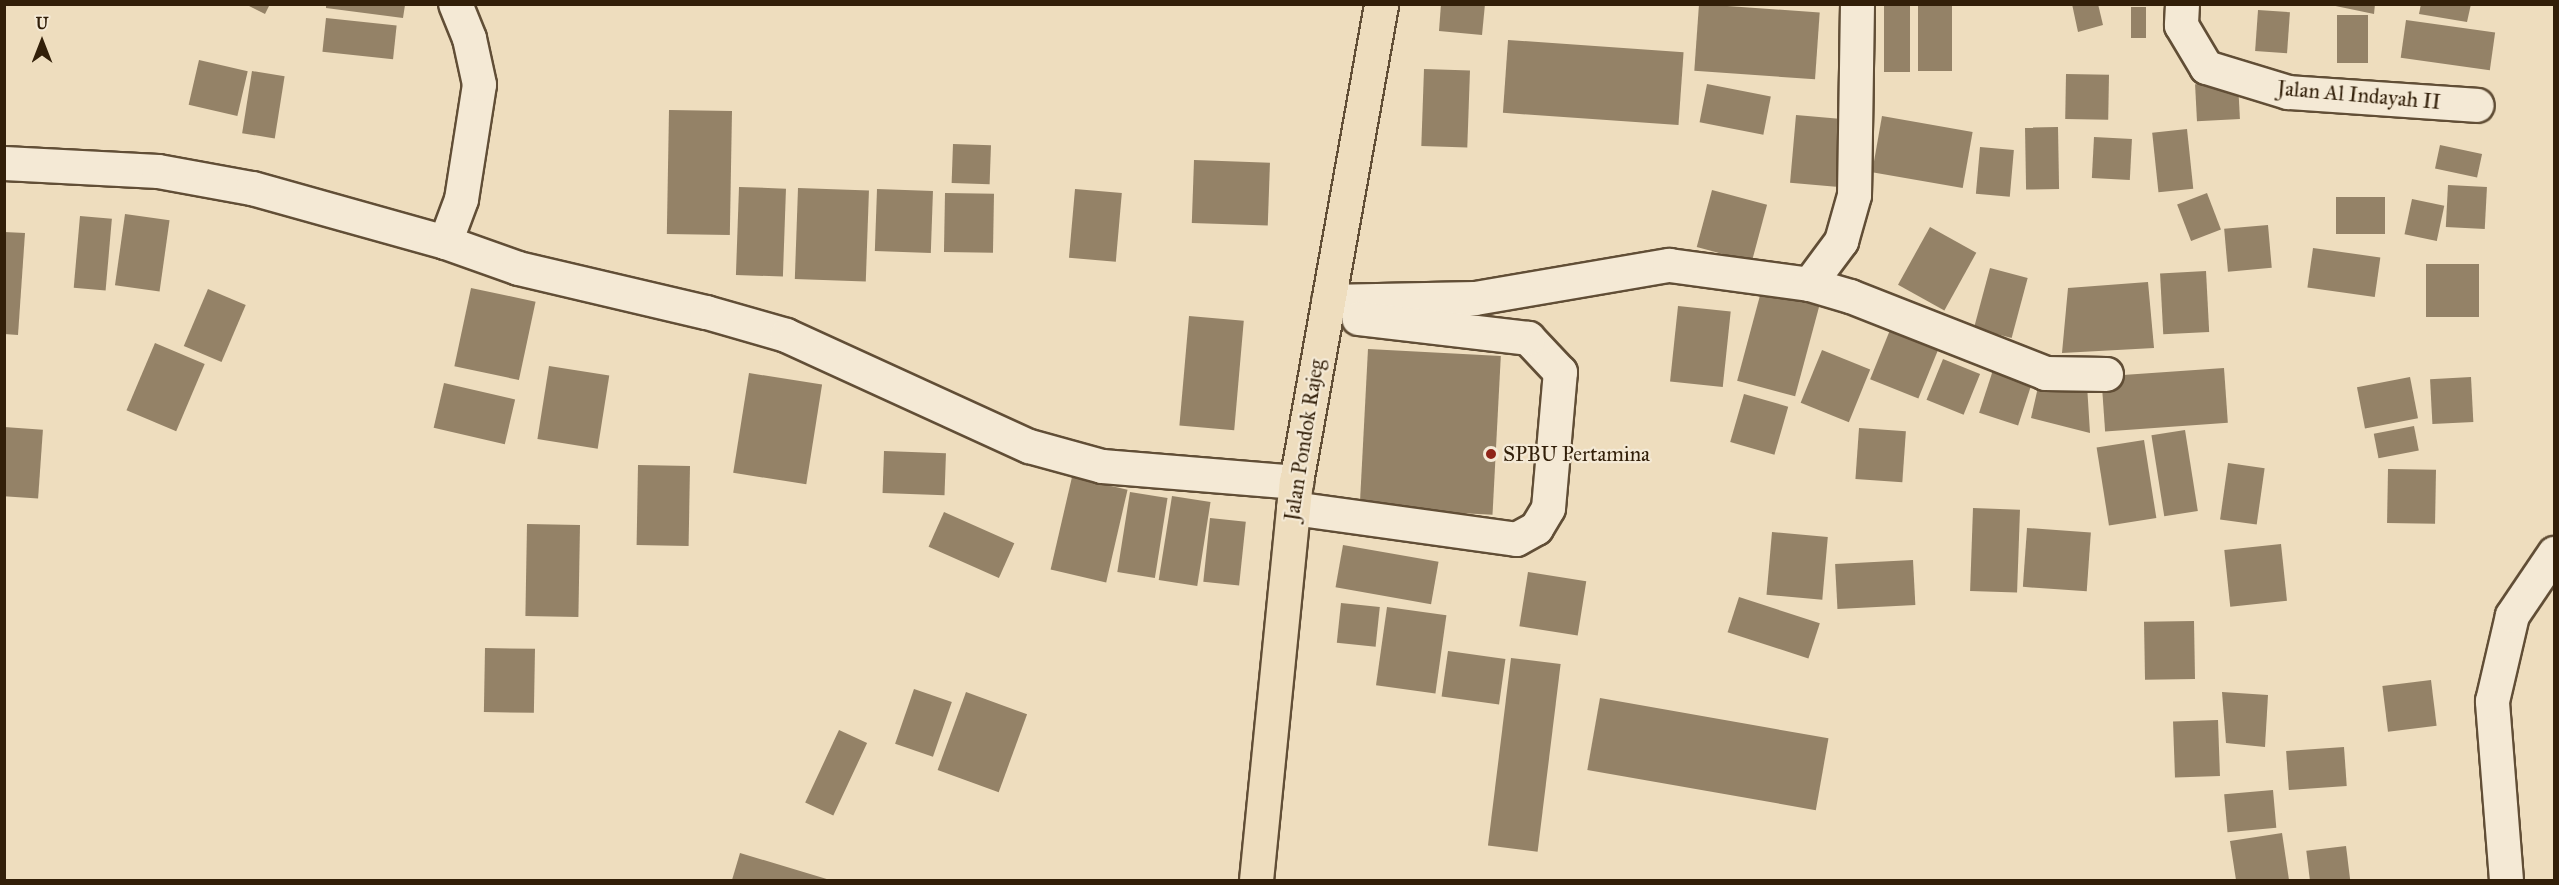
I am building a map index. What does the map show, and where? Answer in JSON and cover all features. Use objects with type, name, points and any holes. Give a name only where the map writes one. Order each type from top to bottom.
[{"type":"main road","name":"Jalan Pondok Rajeg","points":[[1256,880],[1294,495],[1381,4]]},
{"type":"street","points":[[445,242],[461,199],[479,84],[469,38],[454,4]]},
{"type":"street","points":[[1809,284],[1841,241],[1854,195],[1857,4]]},
{"type":"street","name":"Jalan Al Indayah II","points":[[2182,4],[2181,25],[2206,67],[2288,92],[2476,105]]},
{"type":"street","points":[[4,163],[158,171],[252,188],[445,242],[518,268],[706,312],[786,335],[905,392],[1040,448],[1102,466],[1294,495],[1516,539],[1536,528],[1548,508],[1560,372],[1528,338],[1326,307]]},
{"type":"street","points":[[403,230],[461,199]]},
{"type":"street","points":[[1326,307],[1475,298],[1669,265],[1809,284],[1850,296],[2045,373],[2106,374]]},
{"type":"street","points":[[2506,880],[2492,701],[2512,615],[2554,553]]},
{"type":"building","points":[[245,4],[270,4],[265,14]]},
{"type":"building","points":[[1441,4],[1485,4],[1482,35],[1439,31]]},
{"type":"building","points":[[1699,4],[1820,12],[1815,79],[1694,71]]},
{"type":"building","points":[[1884,4],[1910,4],[1910,72],[1884,72]]},
{"type":"building","points":[[1918,4],[1952,4],[1952,71],[1918,71]]},
{"type":"building","points":[[2072,4],[2098,4],[2103,25],[2078,32]]},
{"type":"building","points":[[2326,4],[2375,4],[2374,14]]},
{"type":"building","points":[[2421,4],[2471,4],[2467,22],[2419,14]]},
{"type":"building","points":[[326,5],[405,5],[403,18],[326,8]]},
{"type":"building","points":[[2131,7],[2146,7],[2146,38],[2131,38]]},
{"type":"building","points":[[2258,10],[2290,12],[2287,53],[2255,51]]},
{"type":"building","points":[[2337,15],[2368,15],[2368,63],[2337,63]]},
{"type":"building","points":[[326,18],[397,25],[393,59],[322,52]]},
{"type":"building","points":[[2406,20],[2495,33],[2490,70],[2401,58]]},
{"type":"building","points":[[1508,40],[1684,52],[1678,125],[1503,113]]},
{"type":"building","points":[[199,60],[248,71],[237,116],[189,105]]},
{"type":"building","points":[[1424,69],[1470,71],[1467,148],[1421,146]]},
{"type":"building","points":[[252,71],[285,76],[275,138],[242,133]]},
{"type":"building","points":[[2066,74],[2109,75],[2108,120],[2065,119]]},
{"type":"building","points":[[2238,82],[2240,119],[2197,121],[2195,84]]},
{"type":"building","points":[[1707,84],[1771,96],[1763,135],[1700,122]]},
{"type":"building","points":[[669,110],[732,111],[730,235],[667,234]]},
{"type":"building","points":[[1796,115],[1842,119],[1836,187],[1790,183]]},
{"type":"building","points":[[1882,116],[1973,132],[1963,188],[1872,172]]},
{"type":"building","points":[[2058,127],[2059,189],[2026,190],[2025,128]]},
{"type":"building","points":[[2187,129],[2193,189],[2158,192],[2152,133]]},
{"type":"building","points":[[2094,137],[2132,139],[2130,180],[2092,178]]},
{"type":"building","points":[[953,144],[991,145],[990,184],[952,183]]},
{"type":"building","points":[[2440,145],[2482,154],[2477,177],[2435,168]]},
{"type":"building","points":[[1980,147],[2014,150],[2010,197],[1976,194]]},
{"type":"building","points":[[1194,160],[1270,163],[1268,226],[1192,223]]},
{"type":"building","points":[[2448,185],[2487,187],[2485,229],[2446,227]]},
{"type":"building","points":[[739,187],[786,189],[783,277],[736,275]]},
{"type":"building","points":[[798,188],[869,190],[866,281],[795,279]]},
{"type":"building","points":[[877,189],[933,191],[931,253],[875,251]]},
{"type":"building","points":[[1075,189],[1122,193],[1116,262],[1069,258]]},
{"type":"building","points":[[1712,190],[1767,205],[1752,262],[1697,247]]},
{"type":"building","points":[[945,193],[994,194],[993,253],[944,252]]},
{"type":"building","points":[[2207,193],[2221,229],[2191,241],[2177,204]]},
{"type":"building","points":[[2336,197],[2385,197],[2385,234],[2336,234]]},
{"type":"building","points":[[2412,199],[2444,206],[2437,241],[2405,234]]},
{"type":"building","points":[[125,214],[170,220],[160,292],[115,285]]},
{"type":"building","points":[[80,216],[112,219],[106,291],[74,288]]},
{"type":"building","points":[[2268,225],[2272,268],[2228,272],[2224,229]]},
{"type":"building","points":[[1930,227],[1976,253],[1944,310],[1898,285]]},
{"type":"building","points":[[4,232],[25,233],[18,335],[4,334]]},
{"type":"building","points":[[2313,248],[2380,257],[2375,297],[2307,288]]},
{"type":"building","points":[[2426,264],[2479,264],[2479,317],[2426,317]]},
{"type":"building","points":[[1990,268],[2028,278],[2012,338],[1974,328]]},
{"type":"building","points":[[2206,271],[2209,332],[2163,334],[2160,273]]},
{"type":"building","points":[[2148,282],[2154,348],[2062,353],[2068,288]]},
{"type":"building","points":[[471,288],[536,302],[519,380],[454,366]]},
{"type":"building","points":[[1762,288],[1820,304],[1795,396],[1737,381]]},
{"type":"building","points":[[208,289],[246,305],[222,362],[184,346]]},
{"type":"building","points":[[1678,306],[1731,312],[1723,387],[1670,382]]},
{"type":"building","points":[[1189,316],[1244,321],[1234,430],[1179,426]]},
{"type":"building","points":[[1890,330],[1938,349],[1918,399],[1870,379]]},
{"type":"building","points":[[155,343],[205,364],[176,431],[126,410]]},
{"type":"building","points":[[1368,349],[1501,356],[1492,515],[1360,508]]},
{"type":"building","points":[[1822,350],[1870,369],[1849,422],[1801,403]]},
{"type":"building","points":[[1943,359],[1980,374],[1964,415],[1927,400]]},
{"type":"building","points":[[549,366],[609,376],[598,449],[537,439]]},
{"type":"building","points":[[2224,368],[2228,423],[2105,431],[2101,377]]},
{"type":"building","points":[[1993,370],[2032,383],[2018,425],[1979,413]]},
{"type":"building","points":[[749,373],[822,385],[806,484],[733,473]]},
{"type":"building","points":[[2041,374],[2087,385],[2090,433],[2031,418]]},
{"type":"building","points":[[2410,377],[2418,418],[2365,429],[2357,387]]},
{"type":"building","points":[[2471,377],[2473,422],[2432,424],[2430,379]]},
{"type":"building","points":[[444,383],[515,399],[505,444],[434,428]]},
{"type":"building","points":[[1744,394],[1788,407],[1774,455],[1730,442]]},
{"type":"building","points":[[2414,426],[2419,451],[2379,458],[2374,434]]},
{"type":"building","points":[[4,427],[43,430],[38,499],[4,496]]},
{"type":"building","points":[[1859,428],[1906,431],[1902,482],[1855,479]]},
{"type":"building","points":[[2185,430],[2198,511],[2164,516],[2151,435]]},
{"type":"building","points":[[2144,440],[2156,518],[2109,526],[2097,448]]},
{"type":"building","points":[[884,451],[946,453],[944,495],[883,493]]},
{"type":"building","points":[[2228,463],[2265,468],[2257,525],[2220,519]]},
{"type":"building","points":[[638,465],[690,466],[689,546],[637,545]]},
{"type":"building","points":[[2388,469],[2436,470],[2435,524],[2387,523]]},
{"type":"building","points":[[1072,477],[1128,490],[1106,582],[1051,570]]},
{"type":"building","points":[[1130,492],[1168,498],[1155,578],[1117,572]]},
{"type":"building","points":[[1172,496],[1211,502],[1197,586],[1159,580]]},
{"type":"building","points":[[1973,508],[2020,510],[2017,593],[1970,591]]},
{"type":"building","points":[[944,512],[1014,543],[999,578],[929,547]]},
{"type":"building","points":[[1210,518],[1246,522],[1239,585],[1203,582]]},
{"type":"building","points":[[527,524],[580,525],[578,617],[525,616]]},
{"type":"building","points":[[2027,528],[2091,532],[2087,591],[2023,587]]},
{"type":"building","points":[[1772,532],[1828,537],[1822,600],[1767,595]]},
{"type":"building","points":[[2281,544],[2287,601],[2230,607],[2224,550]]},
{"type":"building","points":[[1343,545],[1439,562],[1431,604],[1336,587]]},
{"type":"building","points":[[1913,560],[1915,605],[1837,609],[1835,564]]},
{"type":"building","points":[[1528,572],[1586,581],[1578,636],[1519,626]]},
{"type":"building","points":[[1739,597],[1820,623],[1808,658],[1728,632]]},
{"type":"building","points":[[1341,603],[1380,607],[1376,647],[1337,643]]},
{"type":"building","points":[[1387,607],[1446,615],[1435,694],[1376,685]]},
{"type":"building","points":[[2194,621],[2195,679],[2145,680],[2144,622]]},
{"type":"building","points":[[485,648],[535,649],[534,713],[484,712]]},
{"type":"building","points":[[1448,651],[1505,659],[1499,705],[1442,697]]},
{"type":"building","points":[[1511,658],[1561,664],[1538,852],[1488,846]]},
{"type":"building","points":[[2431,680],[2437,726],[2388,732],[2382,686]]},
{"type":"building","points":[[914,689],[952,702],[933,757],[895,744]]},
{"type":"building","points":[[966,692],[1027,714],[999,792],[938,770]]},
{"type":"building","points":[[2222,692],[2268,695],[2265,747],[2226,743]]},
{"type":"building","points":[[1600,698],[1828,738],[1816,810],[1587,770]]},
{"type":"building","points":[[2218,720],[2220,776],[2175,778],[2173,722]]},
{"type":"building","points":[[839,730],[867,743],[833,816],[805,803]]},
{"type":"building","points":[[2344,747],[2347,786],[2289,790],[2286,751]]},
{"type":"building","points":[[2273,790],[2276,828],[2227,832],[2224,794]]},
{"type":"building","points":[[2282,833],[2289,880],[2236,880],[2230,841]]},
{"type":"building","points":[[2346,846],[2350,880],[2310,880],[2306,851]]},
{"type":"building","points":[[740,853],[830,880],[732,880]]},
{"type":"place","name":"SPBU Pertamina","points":[[1491,454]]}]
